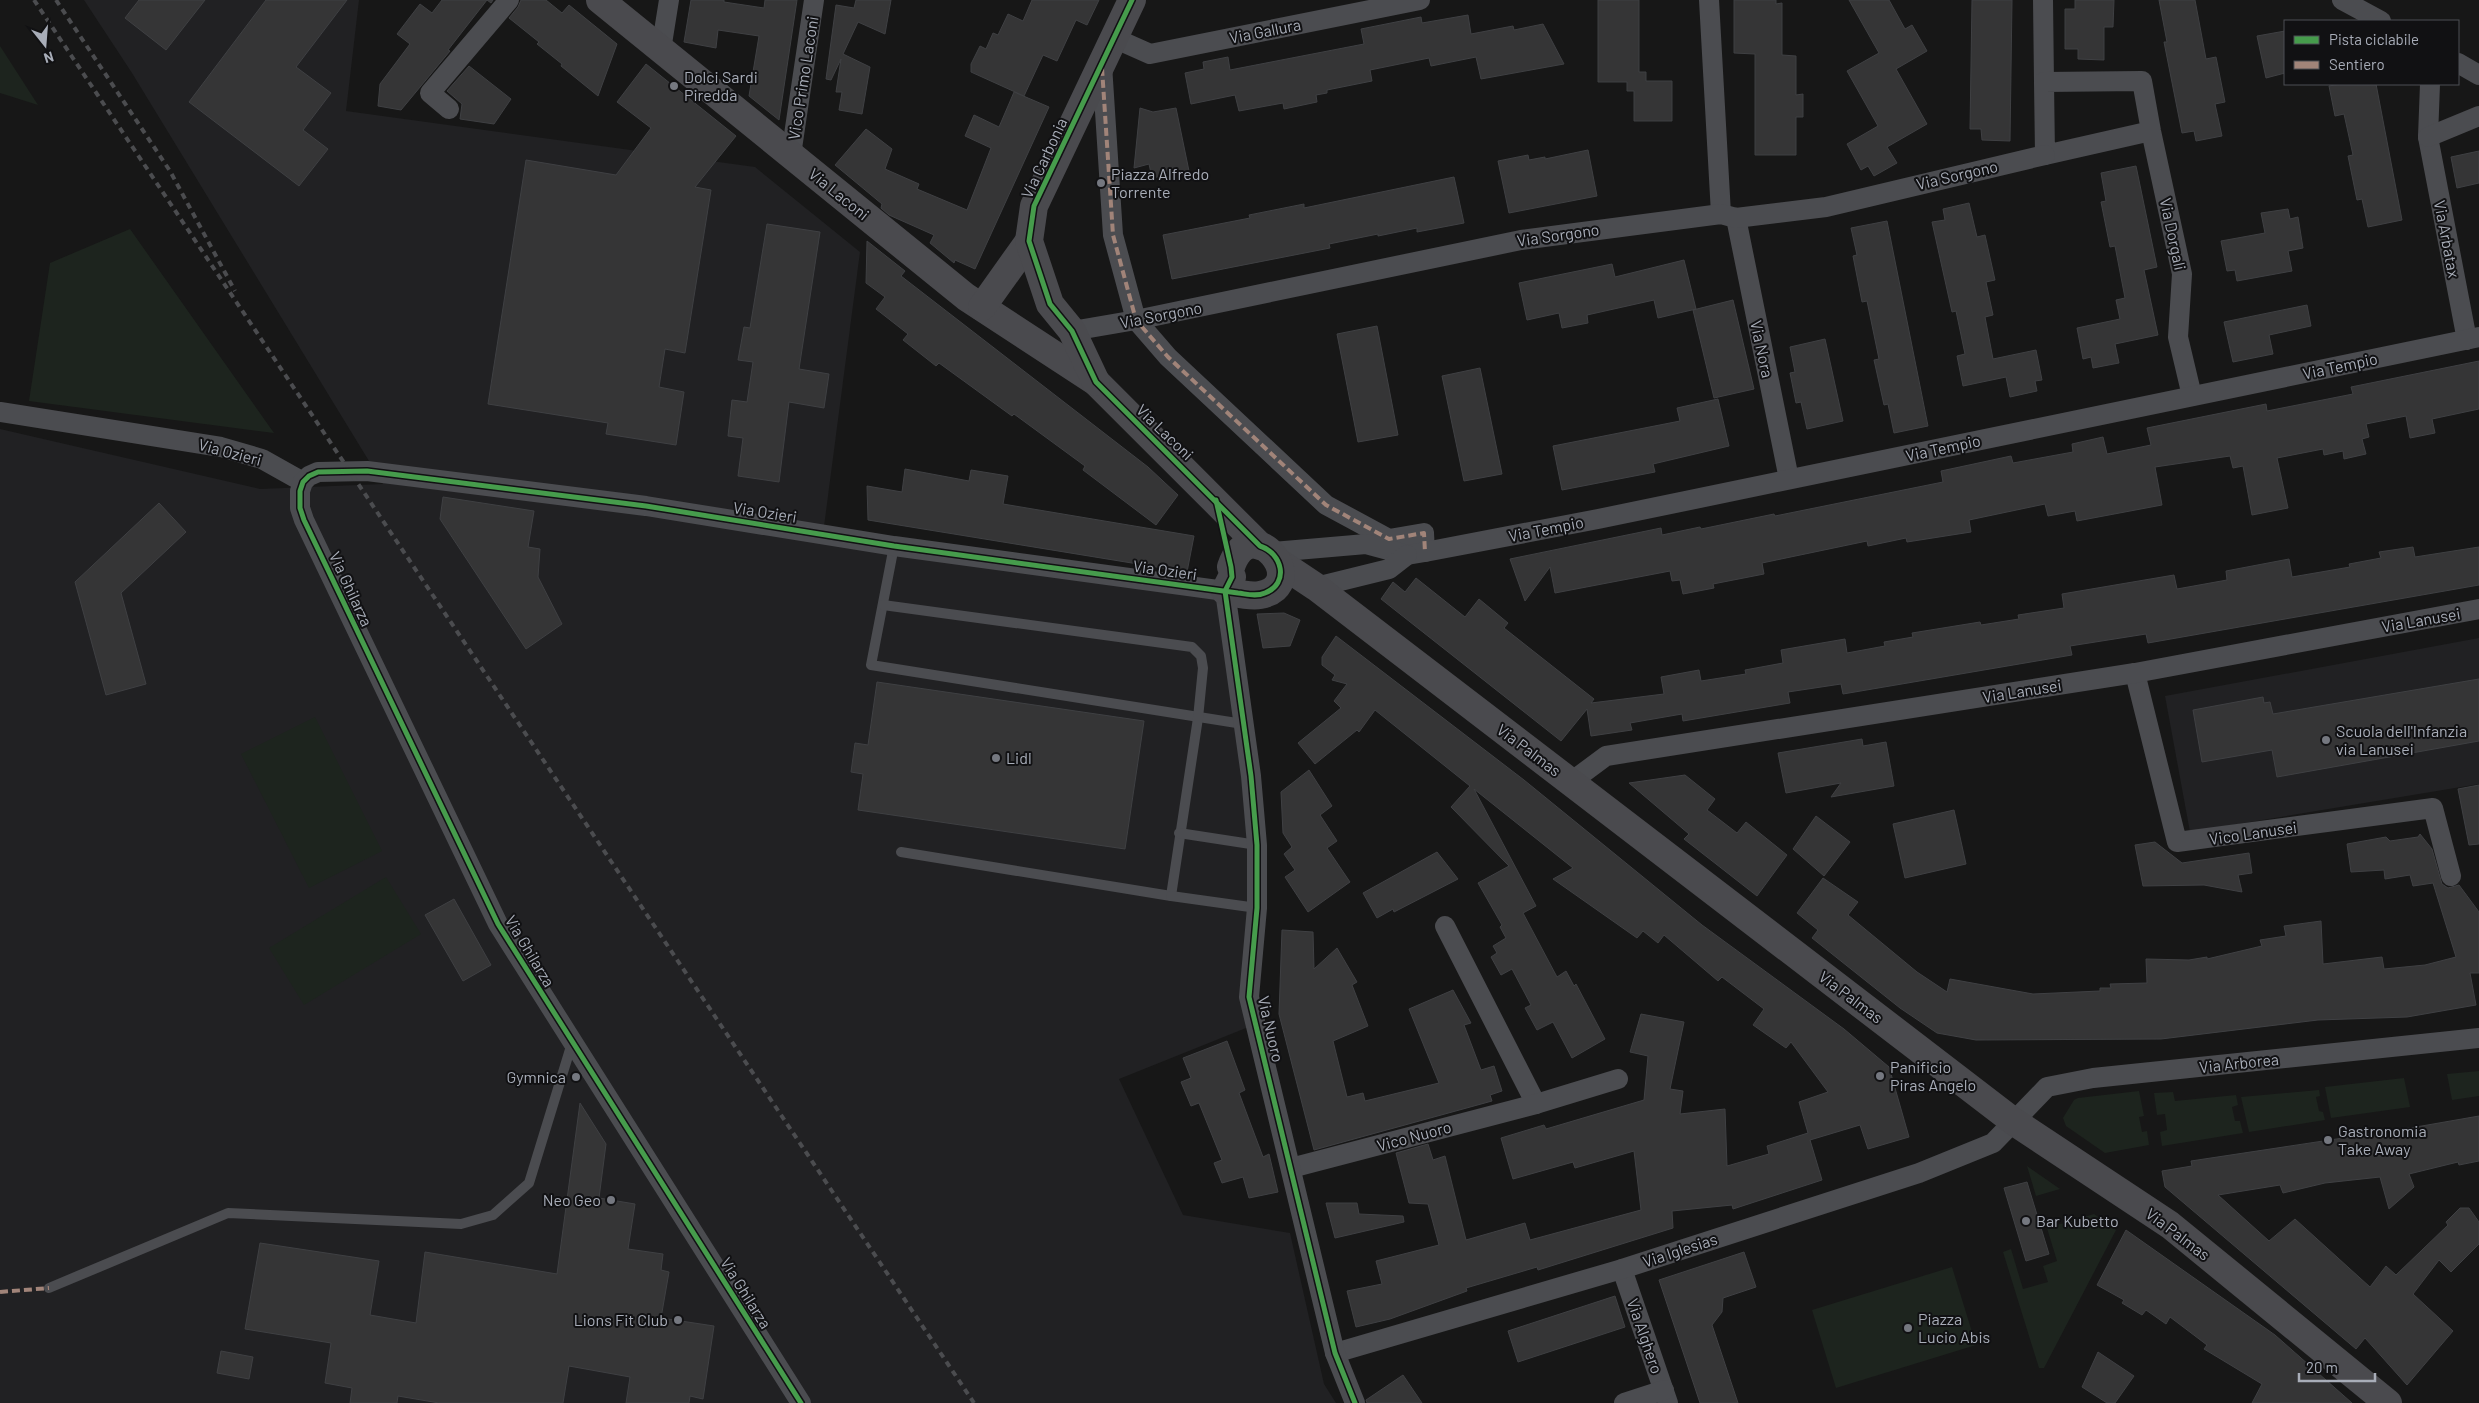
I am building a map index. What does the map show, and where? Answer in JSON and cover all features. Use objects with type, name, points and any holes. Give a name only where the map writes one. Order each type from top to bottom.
[{"type":"street","points":[[449,109],[430,93],[509,0]]},
{"type":"street","name":"Via Laconi","points":[[600,0],[966,297],[1096,382],[1216,500]]},
{"type":"street","points":[[661,50],[669,0]]},
{"type":"street","name":"Vico Primo Laconi","points":[[791,155],[814,0]]},
{"type":"street","name":"Via Carbonia","points":[[1096,382],[1072,331],[1050,304],[1029,240],[1034,206],[1132,0]]},
{"type":"street","name":"Via Gallura","points":[[1114,38],[1150,54],[1420,0]]},
{"type":"street","name":"Via Nora","points":[[1709,0],[1729,216],[1789,480]]},
{"type":"street","points":[[2043,0],[2045,154],[2151,131]]},
{"type":"street","points":[[2342,0],[2379,20]]},
{"type":"street","points":[[1102,63],[1113,235],[1136,320],[1168,357],[1326,505],[1389,539],[1424,533],[1416,554]]},
{"type":"street","points":[[2459,64],[2479,75]]},
{"type":"street","name":"Via Dorgali","points":[[2044,82],[2142,81],[2182,274],[2178,338],[2192,396]]},
{"type":"street","name":"Via Arbatax","points":[[2430,85],[2428,138],[2473,338]]},
{"type":"street","points":[[2428,138],[2479,116]]},
{"type":"street","name":"Via Sorgono","points":[[1072,331],[1136,320],[1521,240],[1826,206],[2045,154]]},
{"type":"street","name":"Via Carbonia","points":[[982,307],[1029,240]]},
{"type":"street","name":"Via Tempio","points":[[1316,587],[1389,569],[1416,554],[1789,480],[2473,338]]},
{"type":"street","name":"Via Ozieri","points":[[0,412],[222,447],[262,459],[303,482],[318,472],[367,471],[646,506],[894,546],[1229,578]]},
{"type":"street","name":"Via Ghilarza","points":[[303,482],[299,498],[304,520],[498,924],[801,1403]]},
{"type":"street","points":[[1216,500],[1271,554],[1316,587]]},
{"type":"street","points":[[1216,500],[1229,578],[1239,589],[1262,592],[1316,587]]},
{"type":"street","name":"Via Tempio","points":[[1271,554],[1366,544],[1416,554]]},
{"type":"street","points":[[1229,578],[1238,553],[1245,548],[1271,554]]},
{"type":"street","points":[[1262,592],[1280,577],[1271,554]]},
{"type":"street","name":"Via Nuoro","points":[[1229,578],[1257,845],[1257,908],[1249,997],[1335,1353],[1354,1403]]},
{"type":"street","name":"Via Palmas","points":[[1316,587],[2013,1121],[2170,1226],[2388,1403]]},
{"type":"street","name":"Via Lanusei","points":[[1571,782],[1606,756],[2135,673],[2479,610]]},
{"type":"street","name":"Vico Lanusei","points":[[2135,673],[2178,842],[2433,808],[2451,876]]},
{"type":"street","points":[[1445,926],[1536,1104]]},
{"type":"street","name":"Via Arborea","points":[[2013,1121],[2047,1086],[2093,1078],[2479,1038]]},
{"type":"street","name":"Vico Nuoro","points":[[1291,1168],[1536,1104],[1618,1079]]},
{"type":"street","name":"Via Iglesias","points":[[1335,1353],[1622,1268],[1919,1173],[1993,1142],[2013,1121]]},
{"type":"street","name":"Via Alghero","points":[[1622,1268],[1666,1397]]},
{"type":"street","points":[[1624,1403],[1666,1397]]},
{"type":"lane","points":[[894,546],[872,665],[1243,724]]},
{"type":"lane","points":[[883,605],[1192,647],[1201,656],[1202,668],[1198,718],[1179,833],[1171,896]]},
{"type":"lane","points":[[1179,833],[1257,845]]},
{"type":"lane","points":[[901,852],[1171,896],[1257,908]]},
{"type":"lane","points":[[50,1288],[228,1213],[461,1224],[493,1215],[529,1183],[572,1043]]},
{"type":"shaded area","points":[[84,0],[359,0],[346,111],[755,167],[860,252],[823,534],[1225,591],[1243,724],[1256,1024],[1119,1079],[1183,1215],[1290,1233],[1324,1384],[1336,1403],[0,1403],[0,429],[260,489],[383,484],[132,73]]},
{"type":"shaded area","points":[[0,46],[38,105],[0,93]]},
{"type":"shaded area","points":[[130,229],[274,433],[29,401],[50,263]]},
{"type":"shaded area","name":"Scuola dell'Infanzia via Lanusei","points":[[2479,638],[2479,784],[2190,832],[2165,696]]},
{"type":"shaded area","points":[[315,717],[382,851],[309,888],[241,754]]},
{"type":"shaded area","points":[[386,877],[421,934],[304,1005],[269,948]]},
{"type":"shaded area","points":[[2479,1071],[2479,1096],[2452,1100],[2447,1074]]},
{"type":"shaded area","points":[[2404,1078],[2410,1107],[2331,1118],[2325,1087]]},
{"type":"shaded area","points":[[2319,1090],[2320,1096],[2316,1097],[2319,1111],[2323,1112],[2325,1120],[2249,1132],[2241,1097]]},
{"type":"shaded area","points":[[2139,1091],[2144,1116],[2139,1117],[2142,1132],[2147,1131],[2149,1145],[2105,1153],[2066,1126],[2063,1118],[2074,1100],[2078,1098]]},
{"type":"shaded area","points":[[2173,1092],[2175,1101],[2236,1095],[2238,1105],[2232,1107],[2235,1121],[2240,1121],[2243,1133],[2162,1146],[2160,1132],[2167,1130],[2165,1114],[2157,1115],[2154,1093]]},
{"type":"shaded area","points":[[2027,1166],[2060,1189],[2036,1196]]},
{"type":"shaded area","points":[[2094,1214],[2116,1230],[2044,1368],[2039,1368],[2003,1252],[2011,1249],[2023,1289],[2048,1282],[2043,1266],[2057,1261],[2047,1228]]},
{"type":"shaded area","points":[[1952,1267],[1976,1345],[1836,1388],[1812,1310]]},
{"type":"building","points":[[139,0],[205,0],[166,50],[125,18]]},
{"type":"building","points":[[266,0],[347,0],[296,67],[331,93],[303,130],[328,149],[299,186],[189,102]]},
{"type":"building","points":[[442,0],[487,0],[448,50],[450,51],[401,110],[378,106],[380,84],[410,44],[397,34],[420,4],[432,13]]},
{"type":"building","points":[[521,0],[546,0],[562,13],[569,5],[617,44],[598,96],[561,66],[562,64],[537,44],[539,42],[509,18]]},
{"type":"building","points":[[691,0],[724,0],[724,2],[764,8],[765,0],[797,0],[779,120],[749,96],[759,36],[718,30],[716,48],[684,42]]},
{"type":"building","points":[[856,0],[891,0],[885,34],[858,22],[843,54],[870,67],[862,114],[839,110],[842,92],[836,92],[841,59],[831,80],[826,79],[836,5],[854,8]]},
{"type":"building","points":[[1032,0],[1099,0],[1087,25],[1076,20],[1057,61],[1043,55],[1024,96],[971,72],[971,64],[980,46],[986,49],[993,33],[998,35],[1008,14],[1023,21]]},
{"type":"building","points":[[1598,0],[1639,0],[1639,72],[1646,72],[1646,81],[1672,81],[1672,121],[1634,121],[1634,91],[1627,91],[1627,82],[1598,82]]},
{"type":"building","points":[[1734,0],[1776,0],[1776,4],[1782,3],[1782,55],[1796,56],[1796,95],[1803,94],[1803,117],[1796,117],[1796,155],[1755,155],[1755,54],[1734,53]]},
{"type":"building","points":[[1849,0],[1889,0],[1905,29],[1912,25],[1927,51],[1896,69],[1927,124],[1887,147],[1897,163],[1874,176],[1868,166],[1861,170],[1847,144],[1878,126],[1847,71],[1879,53]]},
{"type":"building","points":[[1972,0],[2012,0],[2010,141],[1982,140],[1981,129],[1970,129]]},
{"type":"building","points":[[2075,0],[2114,0],[2113,27],[2104,27],[2104,60],[2078,59],[2078,49],[2065,49],[2065,9],[2075,9]]},
{"type":"building","points":[[2159,0],[2195,0],[2206,59],[2216,57],[2225,102],[2215,104],[2222,136],[2196,141],[2194,131],[2182,133],[2164,42],[2167,42]]},
{"type":"building","points":[[1468,15],[1471,34],[1513,26],[1514,30],[1543,24],[1564,64],[1481,79],[1476,57],[1431,66],[1429,58],[1370,70],[1372,81],[1327,90],[1327,93],[1316,95],[1317,102],[1284,109],[1283,103],[1239,111],[1235,95],[1191,104],[1185,73],[1204,69],[1203,62],[1228,57],[1230,70],[1364,44],[1361,29],[1421,17],[1422,23]]},
{"type":"building","points":[[2284,31],[2284,73],[2266,78],[2257,36]]},
{"type":"building","points":[[646,64],[736,136],[695,187],[711,190],[685,353],[665,349],[659,387],[684,392],[676,445],[606,434],[608,423],[488,404],[526,160],[616,175],[651,128],[617,102]]},
{"type":"building","points":[[469,66],[511,99],[494,124],[460,119],[462,104],[447,91]]},
{"type":"building","points":[[2376,85],[2402,220],[2368,227],[2362,199],[2357,200],[2348,156],[2353,155],[2344,114],[2335,116],[2329,86]]},
{"type":"building","points":[[1014,92],[1049,107],[975,269],[955,260],[954,263],[930,243],[934,235],[889,215],[881,208],[882,204],[835,165],[866,129],[892,149],[885,169],[919,184],[917,189],[967,210],[991,148],[965,136],[974,115],[999,127]]},
{"type":"building","points":[[1140,108],[1153,112],[1176,108],[1189,171],[1152,178],[1149,164],[1134,168]]},
{"type":"building","points":[[1588,150],[1597,196],[1509,213],[1498,161],[1528,155],[1529,160],[1545,157],[1545,159]]},
{"type":"building","points":[[2479,151],[2479,183],[2457,188],[2451,157]]},
{"type":"building","points":[[2136,166],[2157,267],[2144,270],[2158,335],[2115,344],[2119,363],[2093,368],[2091,357],[2083,359],[2077,328],[2120,319],[2116,300],[2125,298],[2115,246],[2110,247],[2101,202],[2106,201],[2101,173]]},
{"type":"building","points":[[1454,177],[1464,223],[1417,232],[1417,228],[1378,236],[1378,234],[1329,244],[1330,248],[1172,279],[1163,235],[1250,218],[1249,215],[1304,204],[1304,208]]},
{"type":"building","points":[[1969,203],[1977,237],[1985,235],[1995,280],[1986,282],[1993,315],[1985,317],[1993,359],[2036,350],[2042,380],[2035,381],[2037,391],[2010,397],[2006,377],[1963,386],[1957,356],[1965,354],[1956,311],[1952,312],[1932,222],[1945,220],[1943,209]]},
{"type":"building","points":[[2288,209],[2290,219],[2298,217],[2303,248],[2288,251],[2292,271],[2237,281],[2235,270],[2227,271],[2221,241],[2265,233],[2261,213]]},
{"type":"building","points":[[1887,221],[1928,426],[1894,433],[1888,404],[1884,405],[1874,360],[1879,359],[1867,301],[1862,302],[1853,256],[1857,255],[1851,228]]},
{"type":"building","points":[[767,224],[820,232],[799,369],[829,374],[824,408],[789,402],[779,482],[738,476],[743,438],[728,436],[732,400],[747,402],[753,362],[738,360],[744,327],[750,328]]},
{"type":"building","points":[[867,241],[905,271],[901,276],[1148,467],[1178,495],[1156,525],[1083,470],[1085,466],[1014,414],[1012,416],[939,363],[936,366],[903,340],[908,334],[876,309],[885,297],[866,283]]},
{"type":"building","points":[[1684,260],[1696,309],[1658,318],[1654,300],[1587,315],[1588,323],[1562,328],[1559,313],[1527,320],[1519,283],[1612,264],[1615,277]]},
{"type":"building","points":[[1733,300],[1754,389],[1714,398],[1693,310]]},
{"type":"building","points":[[2307,305],[2311,326],[2269,335],[2273,354],[2233,362],[2224,322]]},
{"type":"building","points":[[1377,326],[1398,435],[1358,442],[1337,334]]},
{"type":"building","points":[[1825,339],[1843,421],[1807,429],[1801,402],[1796,403],[1790,373],[1795,372],[1790,347]]},
{"type":"building","points":[[2479,361],[2479,409],[2432,419],[2435,433],[2410,438],[2406,416],[2366,424],[2369,437],[2362,439],[2366,454],[2344,459],[2343,451],[2324,455],[2323,449],[2277,458],[2288,508],[2252,515],[2243,466],[2233,468],[2230,456],[2155,467],[2162,505],[2077,521],[2075,511],[2048,516],[2045,504],[1969,520],[1971,532],[1907,542],[1906,538],[1868,546],[1867,541],[1762,563],[1764,574],[1713,584],[1714,588],[1683,594],[1680,580],[1672,581],[1670,571],[1555,593],[1550,567],[1525,601],[1510,559],[1661,528],[1662,535],[1700,527],[1701,529],[1943,482],[1941,471],[2011,456],[2013,463],[2073,452],[2072,444],[2103,437],[2107,454],[2151,445],[2147,428],[2266,404],[2267,411],[2353,394],[2351,387]]},
{"type":"building","points":[[1480,368],[1502,474],[1464,481],[1442,376]]},
{"type":"building","points":[[1718,399],[1729,446],[1653,464],[1655,472],[1562,490],[1553,446],[1680,421],[1677,408]]},
{"type":"building","points":[[905,469],[969,481],[971,470],[1008,476],[1003,504],[1194,536],[1187,572],[868,520],[867,486],[902,492]]},
{"type":"building","points":[[443,497],[534,511],[528,547],[540,549],[538,577],[562,624],[526,649],[440,519]]},
{"type":"building","points":[[159,503],[186,532],[121,593],[146,684],[106,695],[75,582]]},
{"type":"building","points":[[2413,547],[2415,557],[2479,547],[2479,585],[2148,643],[2146,634],[2070,646],[2072,655],[1843,694],[1841,684],[1788,692],[1790,703],[1683,721],[1682,714],[1630,723],[1632,730],[1591,736],[1587,709],[1561,741],[1381,599],[1393,582],[1405,592],[1416,578],[1465,617],[1479,599],[1508,623],[1504,628],[1594,699],[1591,703],[1664,694],[1661,677],[1699,670],[1701,681],[1746,674],[1745,670],[1783,663],[1781,650],[1845,639],[1847,653],[1885,646],[1884,642],[1913,637],[1912,633],[1980,622],[1981,625],[2019,619],[2018,615],[2064,608],[2062,594],[2174,575],[2177,589],[2227,580],[2226,571],[2289,559],[2292,577],[2350,567],[2349,564],[2381,558],[2379,552]]},
{"type":"building","points":[[1284,613],[1300,620],[1290,646],[1263,648],[1257,614]]},
{"type":"building","points":[[1336,636],[1524,780],[1702,925],[1844,1029],[1889,1067],[1909,1137],[1868,1149],[1860,1125],[1810,1140],[1822,1180],[1733,1209],[1732,1205],[1672,1211],[1673,1228],[1538,1270],[1537,1267],[1466,1288],[1467,1291],[1390,1319],[1356,1327],[1347,1291],[1382,1284],[1376,1261],[1439,1245],[1428,1204],[1409,1203],[1396,1153],[1428,1144],[1433,1160],[1445,1156],[1466,1240],[1525,1223],[1530,1240],[1641,1210],[1634,1151],[1575,1168],[1573,1162],[1513,1179],[1501,1138],[1544,1125],[1546,1129],[1644,1100],[1648,1056],[1630,1052],[1641,1014],[1684,1022],[1670,1089],[1683,1091],[1680,1114],[1725,1109],[1727,1166],[1769,1154],[1767,1146],[1808,1133],[1799,1102],[1828,1092],[1791,1042],[1786,1048],[1753,1025],[1764,1009],[1722,977],[1718,981],[1664,935],[1658,943],[1643,931],[1637,938],[1553,879],[1573,868],[1474,789],[1536,906],[1523,913],[1557,977],[1566,971],[1574,986],[1576,984],[1605,1039],[1572,1058],[1553,1022],[1537,1030],[1525,1008],[1531,1005],[1512,969],[1501,975],[1491,957],[1497,953],[1493,946],[1506,938],[1500,927],[1502,925],[1478,883],[1509,866],[1451,807],[1470,786],[1375,710],[1359,732],[1357,730],[1315,764],[1298,743],[1341,708],[1334,701],[1347,684],[1332,680],[1335,675],[1322,665],[1322,657]]},
{"type":"building","points":[[2479,679],[2479,741],[2277,777],[2272,750],[2202,762],[2193,710],[2263,697],[2264,703],[2270,702],[2273,714]]},
{"type":"building","name":"Lidl","points":[[877,682],[1144,721],[1125,849],[858,810],[863,774],[851,772],[855,743],[868,745]]},
{"type":"building","points":[[1862,739],[1863,746],[1886,742],[1894,786],[1831,797],[1841,783],[1786,793],[1778,753]]},
{"type":"building","points":[[1309,770],[1332,806],[1320,815],[1337,841],[1327,848],[1350,882],[1308,912],[1285,877],[1295,870],[1284,854],[1292,847],[1283,833],[1281,792]]},
{"type":"building","points":[[1685,775],[1715,799],[1707,810],[1737,833],[1746,822],[1787,855],[1757,896],[1684,839],[1689,834],[1629,783]]},
{"type":"building","points":[[2479,785],[2479,844],[2469,845],[2458,789]]},
{"type":"building","points":[[1954,810],[1966,864],[1905,878],[1893,824]]},
{"type":"building","points":[[1816,816],[1850,842],[1824,876],[1793,849]]},
{"type":"building","points":[[2420,834],[2432,849],[2442,884],[2448,888],[2459,885],[2479,912],[2479,973],[2470,973],[2476,1005],[2407,1017],[2318,1020],[2161,1039],[1976,1040],[1937,1033],[1900,1008],[1812,938],[1818,930],[1797,913],[1823,878],[1858,902],[1848,915],[1917,972],[1947,992],[1950,979],[2033,994],[2100,991],[2100,988],[2111,988],[2110,984],[2147,983],[2146,959],[2189,960],[2207,957],[2207,959],[2262,946],[2260,940],[2286,936],[2284,926],[2321,921],[2323,964],[2382,957],[2384,969],[2425,965],[2456,957],[2433,883],[2413,886],[2410,875],[2385,879],[2384,870],[2351,872],[2347,844],[2386,837],[2390,841],[2418,837]]},
{"type":"building","points":[[2155,842],[2182,863],[2249,853],[2252,873],[2238,875],[2242,892],[2204,885],[2143,886],[2135,845]]},
{"type":"building","points":[[1437,852],[1458,879],[1394,912],[1393,909],[1377,918],[1363,893]]},
{"type":"building","points":[[454,899],[491,965],[463,981],[425,915]]},
{"type":"building","points":[[1282,930],[1313,932],[1314,969],[1337,948],[1357,982],[1352,985],[1368,1026],[1333,1041],[1347,1097],[1363,1093],[1365,1101],[1439,1083],[1409,1009],[1453,990],[1471,1023],[1464,1025],[1481,1070],[1494,1066],[1502,1091],[1490,1095],[1492,1101],[1314,1150],[1279,1014]]},
{"type":"building","points":[[1227,1041],[1245,1090],[1239,1093],[1263,1157],[1269,1154],[1278,1192],[1249,1198],[1243,1177],[1222,1183],[1214,1163],[1222,1160],[1199,1103],[1191,1106],[1181,1082],[1191,1078],[1183,1058]]},
{"type":"building","points":[[580,1103],[606,1144],[599,1198],[635,1204],[628,1249],[663,1254],[661,1270],[669,1272],[661,1318],[714,1326],[703,1399],[690,1396],[689,1403],[626,1403],[630,1377],[569,1366],[563,1403],[439,1403],[398,1396],[397,1403],[350,1403],[352,1388],[325,1383],[331,1343],[245,1329],[260,1243],[379,1261],[370,1315],[416,1323],[425,1252],[557,1274]]},
{"type":"building","points":[[2479,1116],[2479,1161],[2459,1165],[2458,1162],[2409,1174],[2414,1187],[2389,1209],[2380,1177],[2325,1183],[2283,1193],[2280,1185],[2218,1195],[2269,1241],[2295,1219],[2370,1287],[2386,1266],[2396,1275],[2448,1225],[2446,1222],[2460,1208],[2469,1208],[2479,1222],[2479,1244],[2451,1272],[2439,1260],[2413,1294],[2453,1331],[2407,1385],[2365,1338],[2356,1349],[2165,1187],[2162,1171],[2192,1166],[2191,1161]]},
{"type":"building","name":"Bar Kubetto","points":[[2027,1182],[2049,1254],[2026,1261],[2004,1188]]},
{"type":"building","points":[[1326,1203],[1357,1203],[1359,1214],[1403,1216],[1404,1222],[1335,1238]]},
{"type":"building","points":[[2126,1230],[2275,1335],[2352,1403],[2252,1403],[2262,1384],[2204,1349],[2207,1345],[2170,1317],[2166,1324],[2146,1310],[2142,1315],[2122,1303],[2124,1300],[2097,1285]]},
{"type":"building","points":[[1744,1252],[1756,1287],[1723,1298],[1722,1312],[1712,1325],[1738,1403],[1700,1403],[1659,1280]]},
{"type":"building","points":[[1615,1296],[1625,1327],[1518,1362],[1508,1331]]},
{"type":"building","points":[[221,1351],[253,1357],[249,1379],[217,1373]]},
{"type":"building","points":[[2098,1352],[2134,1376],[2115,1403],[2107,1403],[2082,1387]]},
{"type":"building","points":[[1403,1375],[1422,1403],[1367,1403],[1366,1400]]},
{"type":"railway","points":[[34,0],[974,1403]]},
{"type":"railway","points":[[56,0],[170,171],[235,291]]},
{"type":"marked path","points":[[1102,68],[1113,235],[1136,320],[1168,357],[1326,505],[1389,539],[1424,533],[1425,552]]},
{"type":"marked path","points":[[0,1292],[49,1288]]},
{"type":"cycle path","points":[[801,1403],[498,924],[304,520],[300,508],[300,491],[303,482],[309,476],[318,472],[367,471],[646,506],[894,546],[1255,595],[1265,593],[1273,588],[1280,576],[1280,568],[1274,555],[1260,546],[1096,382],[1072,331],[1050,304],[1029,241],[1034,206],[1132,0]]},
{"type":"cycle path","points":[[1216,500],[1232,577],[1225,591]]},
{"type":"cycle path","points":[[1225,591],[1251,776],[1257,845],[1257,908],[1249,997],[1335,1353],[1355,1403]]},
{"type":"place","name":"Dolci Sardi Piredda","points":[[674,86]]},
{"type":"place","name":"Piazza Alfredo Torrente","points":[[1101,183]]},
{"type":"place","name":"Scuola dell'Infanzia via Lanusei","points":[[2326,740]]},
{"type":"place","name":"Lidl","points":[[996,758]]},
{"type":"place","name":"Panificio Piras Angelo","points":[[1880,1076]]},
{"type":"place","name":"Gymnica","points":[[576,1077]]},
{"type":"place","name":"Gastronomia Take Away","points":[[2328,1140]]},
{"type":"place","name":"Neo Geo","points":[[611,1200]]},
{"type":"place","name":"Bar Kubetto","points":[[2026,1221]]},
{"type":"place","name":"Lions Fit Club","points":[[678,1320]]},
{"type":"place","name":"Piazza Lucio Abis","points":[[1908,1328]]}]
